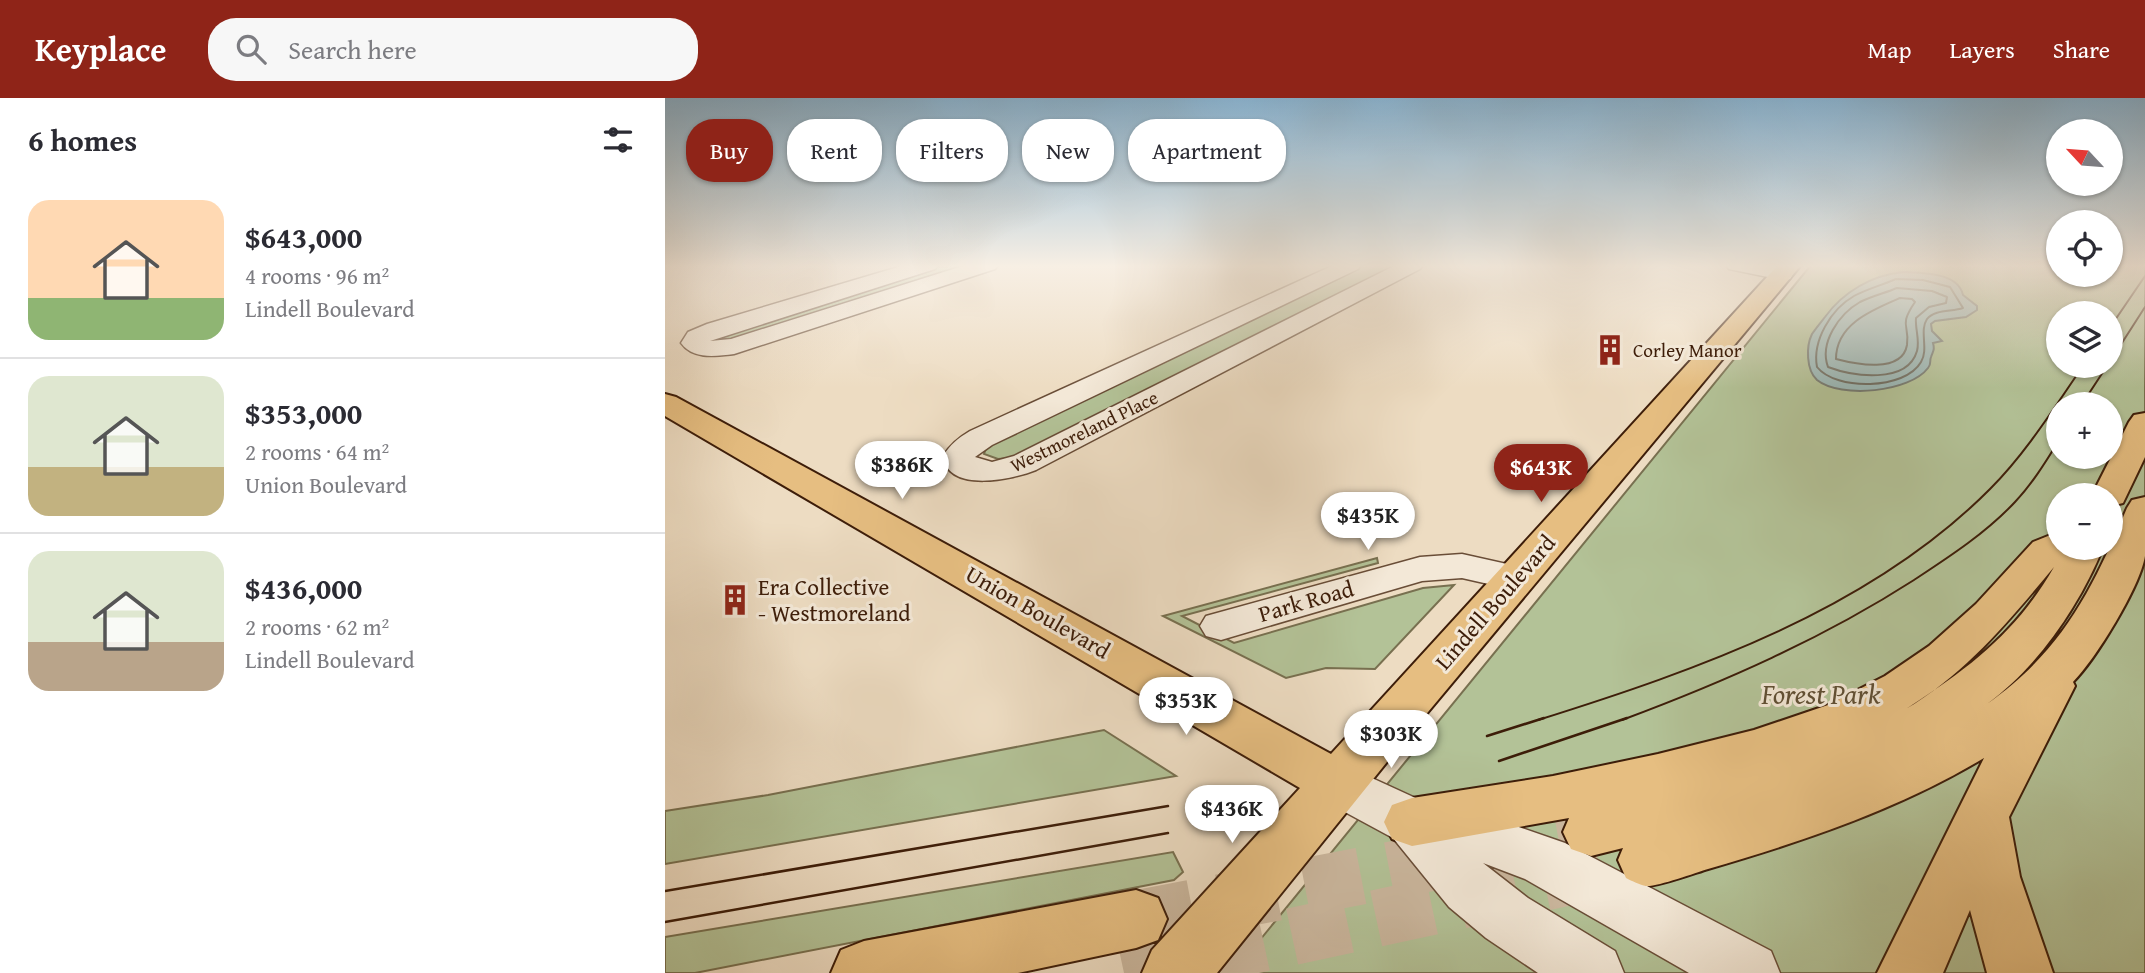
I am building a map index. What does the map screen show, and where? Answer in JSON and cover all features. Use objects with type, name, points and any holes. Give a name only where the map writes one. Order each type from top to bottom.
[{"type":"main road","name":"Lindell Boulevard","points":[[1175,973],[1337,783],[1754,306]]},
{"type":"main road","name":"Union Boulevard","points":[[665,403],[1337,783]]},
{"type":"main road","points":[[2116,483],[2145,422]]},
{"type":"main road","points":[[1910,973],[1981,816],[2064,663],[2090,627],[2107,597],[2145,508]]},
{"type":"main road","points":[[1412,822],[1527,805],[1658,776],[1785,741],[1844,718],[1898,690],[1959,647],[1984,623],[2046,551]]},
{"type":"main road","points":[[1591,832],[1800,777],[1867,750],[1921,723],[1989,675],[2019,648],[2046,615],[2077,560]]},
{"type":"main road","points":[[1647,860],[1770,828],[1889,785],[1943,760],[1988,731],[2064,663]]},
{"type":"main road","points":[[1981,816],[1990,877],[2020,973]]},
{"type":"main road","points":[[864,973],[1136,919]]},
{"type":"street","points":[[792,306],[716,329],[697,337],[694,343],[708,349],[734,346],[860,306]]},
{"type":"street","name":"Westmoreland Place","points":[[1264,306],[981,438],[964,450],[959,456],[960,462],[975,471],[987,472],[1025,463],[1333,306]]},
{"type":"street","name":"Park Road","points":[[1221,626],[1420,569],[1462,566],[1515,578]]},
{"type":"street","name":"Union Boulevard","points":[[1337,783],[1412,822],[1487,840],[1545,861],[1749,973]]},
{"type":"street","name":"Union Boulevard","points":[[1412,822],[1469,888],[1507,918],[1593,973]]},
{"type":"green space","points":[[814,306],[845,306],[740,339],[711,340]]},
{"type":"green space","points":[[1277,306],[1318,306],[1011,458],[998,459],[984,454],[986,448],[1000,438]]},
{"type":"green space","name":"Forest Park","points":[[1778,306],[2046,306],[2046,378],[2123,378],[2123,306],[2145,306],[2145,973],[1233,973]]},
{"type":"green space","points":[[1377,558],[1378,563],[1182,616],[1234,643],[1423,588],[1454,585],[1375,669],[1326,668],[1286,678],[1163,616]]},
{"type":"green space","points":[[1104,730],[1176,776],[665,864],[665,811],[768,795]]},
{"type":"green space","points":[[1173,852],[1183,872],[1174,880],[695,973],[665,973],[665,937]]},
{"type":"water","points":[[1834,306],[1977,306],[1977,310],[1966,317],[1935,321],[1931,324],[1932,331],[1942,341],[1933,343],[1930,365],[1919,376],[1891,387],[1858,391],[1842,390],[1817,380],[1809,364],[1808,351],[1812,334]]},
{"type":"tunnel","points":[[1136,919],[1591,832]]},
{"type":"tunnel","points":[[1124,973],[1647,860]]},
{"type":"tram line","points":[[2123,341],[2145,307]]},
{"type":"tram line","points":[[1538,720],[1719,657],[1836,602],[1891,569],[1943,532],[1990,489],[2039,430],[2075,378]]},
{"type":"tram line","points":[[2090,392],[2099,378]]},
{"type":"tram line","points":[[1622,720],[1772,658],[1844,621],[1914,580],[1992,524],[2033,481],[2046,461]]},
{"type":"tram line","points":[[1487,736],[1544,718]]},
{"type":"tram line","points":[[1499,761],[1627,718]]},
{"type":"tram line","points":[[665,891],[1168,806]]},
{"type":"tram line","points":[[665,922],[1168,833]]},
{"type":"place","name":"Corley Manor","points":[[1610,350]]},
{"type":"place","name":"Era Collective - Westmoreland","points":[[735,600]]}]
